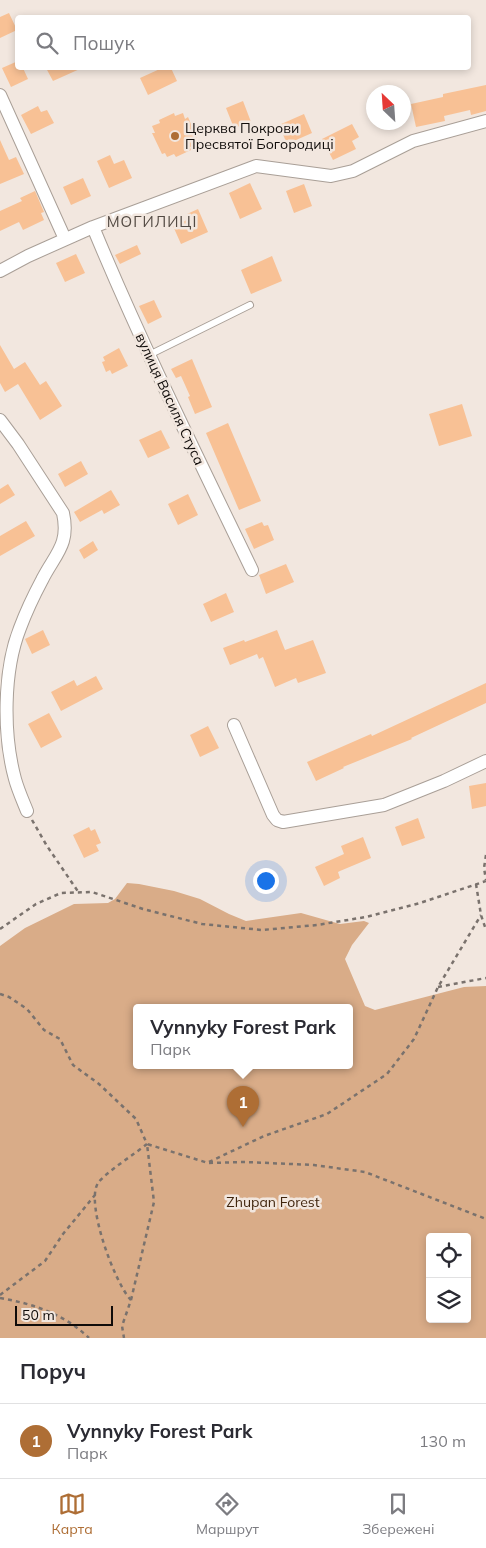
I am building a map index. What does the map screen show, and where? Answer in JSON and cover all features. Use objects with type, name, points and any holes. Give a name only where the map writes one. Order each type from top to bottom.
[{"type":"street","points":[[0,94],[65,239]]},
{"type":"street","points":[[0,271],[93,227],[256,166],[331,176],[353,172],[413,140],[486,121]]},
{"type":"street","name":"вулиця Василя Стуса","points":[[93,227],[123,300],[252,570]]},
{"type":"street","points":[[0,420],[63,513],[66,526],[58,556],[43,578],[19,630],[9,673],[6,728],[15,779],[27,811]]},
{"type":"street","points":[[234,724],[273,815],[277,820],[283,822],[384,805],[444,781],[486,761]]},
{"type":"lane","points":[[149,355],[250,305]]},
{"type":"path","points":[[27,811],[47,846],[79,892]]},
{"type":"path","points":[[0,929],[36,904],[61,893],[79,892],[92,892],[143,909],[202,924],[262,930],[317,925],[366,917],[420,903],[486,880],[484,868],[486,855]]},
{"type":"path","points":[[476,884],[481,915],[486,930]]},
{"type":"path","points":[[208,1163],[264,1136],[327,1114],[387,1074],[414,1039],[438,987],[481,915]]},
{"type":"path","points":[[438,987],[486,978]]},
{"type":"path","points":[[0,994],[9,996],[27,1009],[44,1030],[60,1039],[73,1066],[99,1084],[136,1119],[147,1144],[154,1202],[131,1300],[122,1326],[124,1338]]},
{"type":"path","points":[[147,1144],[208,1163],[245,1162],[314,1165],[365,1172],[486,1218]]},
{"type":"path","points":[[131,1300],[126,1295],[117,1277],[103,1242],[96,1212],[96,1194],[98,1184],[147,1144]]},
{"type":"path","points":[[0,1296],[45,1260],[63,1234],[96,1194]]},
{"type":"path","points":[[0,1296],[44,1308],[74,1326],[89,1338]]},
{"type":"green space","name":"Zhupan Forest","points":[[127,883],[174,891],[200,899],[246,921],[301,913],[340,924],[364,921],[369,923],[352,945],[345,959],[365,1006],[375,1010],[464,987],[486,986],[486,1338],[0,1338],[0,946],[25,928],[74,904],[108,903],[115,899]]},
{"type":"building","points":[[9,13],[15,26],[15,31],[0,38],[0,17]]},
{"type":"building","points":[[15,62],[15,70],[24,70],[28,79],[11,87],[2,68]]},
{"type":"building","points":[[47,70],[78,70],[53,81]]},
{"type":"building","points":[[158,70],[172,70],[177,81],[148,95],[140,78]]},
{"type":"building","points":[[486,85],[486,111],[471,115],[470,110],[444,116],[445,121],[416,127],[411,104],[443,97],[443,94]]},
{"type":"building","points":[[243,101],[251,122],[234,128],[226,108]]},
{"type":"building","points":[[38,106],[41,112],[47,110],[54,123],[31,134],[21,115]]},
{"type":"building","name":"Церква Покрови Пресвятої Богородиці","points":[[174,113],[175,116],[183,113],[185,119],[188,117],[197,138],[195,139],[197,144],[190,147],[191,150],[176,157],[174,154],[167,157],[165,153],[162,154],[152,133],[155,133],[152,126],[160,123],[159,120]]},
{"type":"building","points":[[304,114],[312,133],[287,144],[279,125]]},
{"type":"building","points":[[352,124],[359,137],[352,141],[356,149],[333,160],[322,139]]},
{"type":"building","points":[[0,140],[9,160],[16,157],[24,174],[0,184]]},
{"type":"building","points":[[110,155],[114,164],[124,160],[132,178],[109,188],[97,161]]},
{"type":"building","points":[[83,178],[91,196],[71,205],[63,187]]},
{"type":"building","points":[[250,183],[262,209],[240,219],[229,193]]},
{"type":"building","points":[[304,184],[312,206],[294,213],[286,191]]},
{"type":"building","points":[[35,191],[44,212],[41,213],[44,220],[23,230],[19,222],[0,231],[0,211],[22,201],[20,198]]},
{"type":"building","points":[[198,209],[208,232],[181,244],[173,226],[189,219],[187,214]]},
{"type":"building","points":[[137,245],[141,254],[120,264],[115,255]]},
{"type":"building","points":[[76,254],[85,273],[65,282],[56,263]]},
{"type":"building","points":[[272,256],[282,281],[251,294],[241,270]]},
{"type":"building","points":[[154,300],[162,317],[148,324],[139,306]]},
{"type":"building","points":[[0,345],[14,369],[25,362],[40,385],[46,381],[62,406],[40,420],[18,384],[5,392],[0,383]]},
{"type":"building","points":[[119,348],[128,366],[112,374],[110,370],[106,372],[102,362],[105,361],[103,357]]},
{"type":"building","points":[[192,359],[212,407],[195,414],[188,397],[190,396],[181,376],[176,378],[171,369]]},
{"type":"building","points":[[462,404],[472,436],[439,446],[429,414]]},
{"type":"building","points":[[228,423],[261,501],[239,510],[206,433]]},
{"type":"building","points":[[161,430],[170,448],[148,458],[139,440]]},
{"type":"building","points":[[81,461],[88,474],[65,487],[58,474]]},
{"type":"building","points":[[8,484],[15,495],[0,504],[0,489]]},
{"type":"building","points":[[111,490],[120,505],[104,514],[102,510],[80,522],[74,512]]},
{"type":"building","points":[[188,494],[198,515],[178,525],[168,504]]},
{"type":"building","points":[[26,521],[35,536],[0,556],[0,536]]},
{"type":"building","points":[[262,522],[264,526],[268,525],[274,540],[254,549],[245,529]]},
{"type":"building","points":[[93,541],[98,550],[84,559],[79,550]]},
{"type":"building","points":[[286,564],[294,582],[266,594],[259,575]]},
{"type":"building","points":[[226,593],[234,612],[211,622],[203,604]]},
{"type":"building","points":[[43,630],[50,645],[32,654],[25,639]]},
{"type":"building","points":[[277,630],[285,650],[313,640],[326,673],[298,683],[296,678],[275,687],[263,657],[259,659],[257,654],[230,665],[223,648]]},
{"type":"building","points":[[96,676],[103,689],[61,711],[51,692],[74,680],[77,686]]},
{"type":"building","points":[[486,683],[486,703],[412,739],[343,767],[316,781],[307,762],[371,734],[372,736]]},
{"type":"building","points":[[49,713],[62,737],[41,748],[28,724]]},
{"type":"building","points":[[208,726],[219,748],[200,757],[190,735]]},
{"type":"building","points":[[486,783],[486,806],[472,809],[469,786]]},
{"type":"building","points":[[418,818],[425,838],[402,846],[395,827]]},
{"type":"building","points":[[89,827],[91,831],[95,829],[101,843],[96,845],[99,851],[84,858],[73,835]]},
{"type":"building","points":[[363,837],[371,858],[338,872],[340,878],[324,886],[315,867],[344,854],[341,846]]},
{"type":"place","name":"Церква Покрови Пресвятої Богородиці","points":[[175,136]]},
{"type":"place","name":"Vynnyky Forest Park","points":[[243,1127]]},
{"type":"district","name":"МОГИЛИЦІ","points":[[152,221]]}]
